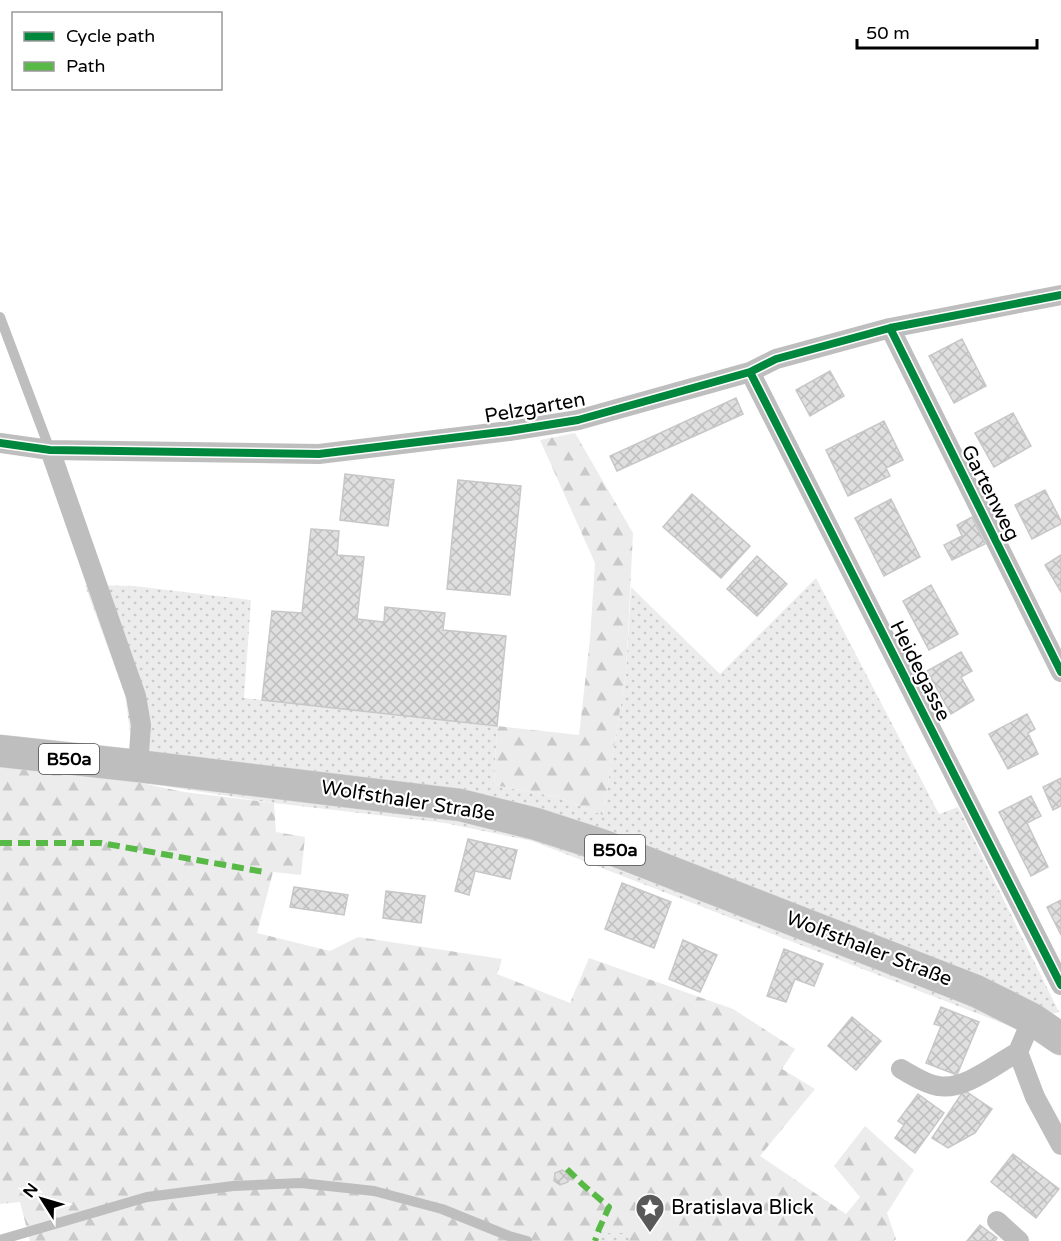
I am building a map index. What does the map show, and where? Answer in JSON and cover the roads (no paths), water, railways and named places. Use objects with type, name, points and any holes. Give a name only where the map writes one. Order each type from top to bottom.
[{"type":"main road","name":"Wolfsthaler Straße","points":[[0,751],[460,806],[536,824],[604,846],[965,987],[1032,1019],[1061,1039]]},
{"type":"street","name":"Pelzgarten","points":[[0,443],[50,450],[319,454],[509,431],[578,420],[750,372],[776,359],[890,328],[1061,295]]},
{"type":"street","name":"Gartenweg","points":[[890,328],[1061,672]]},
{"type":"street","name":"Heidegasse","points":[[750,372],[1061,985]]},
{"type":"street","points":[[50,450],[136,696],[141,725],[138,766]]},
{"type":"street","points":[[901,1069],[921,1080],[939,1086],[958,1086],[1018,1052],[1032,1019]]},
{"type":"street","points":[[1018,1052],[1035,1097],[1061,1145]]},
{"type":"street","points":[[997,1221],[1019,1241]]},
{"type":"lane","points":[[0,317],[50,450]]},
{"type":"lane","points":[[0,1240],[147,1197],[232,1186],[301,1183],[374,1191],[442,1209],[527,1241]]},
{"type":"place","name":"Bratislava Blick","points":[[650,1234]]}]
